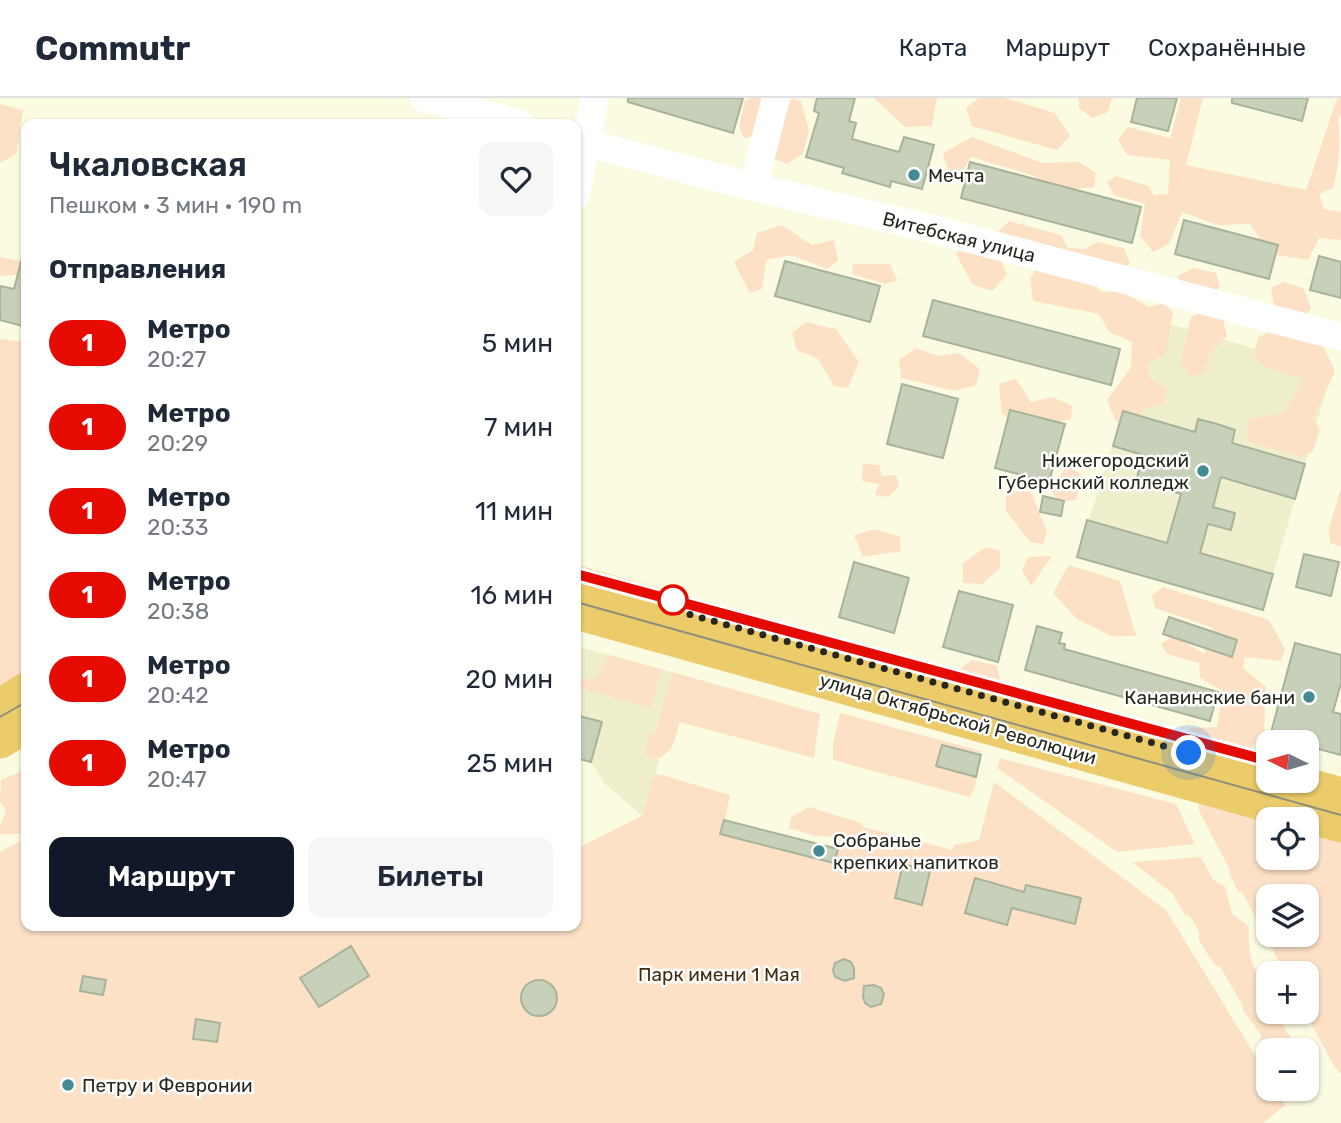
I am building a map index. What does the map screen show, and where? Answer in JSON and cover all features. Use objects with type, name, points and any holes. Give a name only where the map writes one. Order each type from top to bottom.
[{"type":"main road","name":"улица Октябрьской Революции","points":[[581,585],[790,657],[1341,825]]},
{"type":"main road","name":"улица Октябрьской Революции","points":[[581,613],[790,657]]},
{"type":"main road","name":"улица Октябрьской Революции","points":[[839,671],[1256,772]]},
{"type":"main road","points":[[0,706],[21,693]]},
{"type":"main road","points":[[0,741],[21,729]]},
{"type":"main road","points":[[1320,789],[1341,795]]},
{"type":"street","points":[[424,98],[502,119]]},
{"type":"street","points":[[581,141],[595,98]]},
{"type":"street","points":[[753,187],[776,98]]},
{"type":"street","name":"Витебская улица","points":[[581,141],[753,187],[929,228],[1341,337]]},
{"type":"shaded area","name":"Нижегородский Губернский колледж","points":[[1153,319],[1332,371],[1263,610],[1077,557]]},
{"type":"shaded area","points":[[581,647],[672,672],[652,744],[659,762],[642,816],[605,784],[591,762],[581,759]]},
{"type":"green space","points":[[761,98],[768,107],[760,135],[744,138],[739,127],[745,100]]},
{"type":"green space","points":[[792,98],[801,101],[809,130],[803,154],[787,164],[774,159],[771,134]]},
{"type":"green space","points":[[874,98],[937,98],[932,126],[905,127]]},
{"type":"green space","points":[[979,98],[1005,98],[1055,113],[1070,136],[1057,150],[972,126],[966,108]]},
{"type":"green space","points":[[1079,98],[1112,98],[1108,112],[1092,118],[1079,108]]},
{"type":"green space","points":[[1181,98],[1203,98],[1186,165],[1306,190],[1337,98],[1341,98],[1335,180],[1333,188],[1319,194],[1324,209],[1341,212],[1341,240],[1319,238],[1308,260],[1270,254],[1250,224],[1218,225],[1182,212],[1169,244],[1153,252],[1140,236],[1145,204],[1114,195],[1107,182],[1116,176],[1148,186],[1154,195],[1168,194],[1170,160],[1127,155],[1118,140],[1128,127],[1170,138]]},
{"type":"green space","points":[[0,104],[23,110],[16,154],[0,163]]},
{"type":"green space","points":[[972,137],[1042,163],[1079,162],[1096,173],[1094,187],[1058,191],[1032,175],[971,157],[960,175],[949,174],[943,153]]},
{"type":"green space","points":[[1009,221],[1061,235],[1068,248],[1085,249],[1097,242],[1124,248],[1130,263],[1119,272],[1109,261],[1097,267],[998,232]]},
{"type":"green space","points":[[782,225],[812,245],[834,240],[838,260],[827,269],[792,255],[766,260],[762,289],[750,293],[734,262],[753,250],[757,233]]},
{"type":"green space","points":[[964,245],[996,250],[1007,274],[993,291],[973,285],[956,254]]},
{"type":"green space","points":[[0,257],[21,261],[21,274],[0,276]]},
{"type":"green space","points":[[1041,262],[1086,275],[1101,292],[1122,292],[1150,307],[1164,303],[1173,312],[1166,354],[1149,362],[1148,377],[1167,389],[1163,405],[1145,407],[1137,422],[1116,422],[1107,400],[1131,367],[1132,342],[1109,332],[1099,314],[1033,301],[1030,278]]},
{"type":"green space","points":[[853,264],[890,264],[897,280],[886,284],[852,274]]},
{"type":"green space","points":[[1193,268],[1216,273],[1220,287],[1208,298],[1183,293],[1178,276]]},
{"type":"green space","points":[[1284,282],[1303,288],[1311,308],[1303,322],[1276,316],[1271,288]]},
{"type":"green space","points":[[1205,311],[1222,315],[1227,336],[1210,353],[1204,373],[1190,377],[1180,363],[1191,317]]},
{"type":"green space","points":[[806,322],[836,329],[859,362],[848,388],[834,386],[818,359],[797,350],[792,333]]},
{"type":"green space","points":[[1270,331],[1323,346],[1335,371],[1313,419],[1320,429],[1313,451],[1301,457],[1248,442],[1248,419],[1284,413],[1303,379],[1261,365],[1254,353],[1258,338]]},
{"type":"green space","points":[[0,339],[21,341],[21,680],[0,691]]},
{"type":"green space","points":[[916,348],[938,356],[959,353],[980,369],[976,385],[955,391],[901,378],[899,360]]},
{"type":"green space","points":[[1016,379],[1031,402],[1053,397],[1072,406],[1071,419],[1035,427],[1002,414],[999,384]]},
{"type":"green space","points":[[863,464],[879,465],[882,476],[896,475],[899,486],[889,497],[875,495],[879,484],[862,481]]},
{"type":"green space","points":[[1067,465],[1082,475],[1076,500],[1058,502],[1051,490]]},
{"type":"green space","points":[[1341,488],[1341,547],[1330,543],[1329,528]]},
{"type":"green space","points":[[1006,491],[1031,492],[1047,532],[1043,544],[1030,542],[1006,511]]},
{"type":"green space","points":[[875,529],[900,537],[901,551],[863,557],[854,535]]},
{"type":"green space","points":[[986,547],[1000,550],[1000,568],[982,584],[963,583],[963,563]]},
{"type":"green space","points":[[1052,556],[1031,586],[1022,571],[1028,557]]},
{"type":"green space","points":[[1069,565],[1120,581],[1136,636],[1111,636],[1077,619],[1053,593]]},
{"type":"green space","points":[[1163,587],[1269,620],[1285,649],[1281,661],[1245,657],[1243,668],[1266,687],[1264,730],[1256,730],[1256,742],[1243,757],[1181,739],[1190,728],[1217,727],[1223,691],[1200,678],[1199,663],[1167,654],[1161,644],[1174,636],[1204,654],[1213,628],[1155,608],[1152,595]]},
{"type":"green space","points":[[609,655],[661,669],[651,708],[581,688],[581,680],[596,678]]},
{"type":"green space","points":[[972,660],[997,666],[1000,680],[989,694],[961,687],[961,668]]},
{"type":"green space","points":[[672,672],[820,714],[814,758],[680,722],[669,750],[653,760],[645,752],[649,735],[655,734]]},
{"type":"green space","points":[[840,713],[981,751],[981,755],[941,745],[936,766],[976,777],[970,797],[833,760],[833,744]]},
{"type":"green space","points":[[1000,758],[1176,804],[1195,844],[1117,852],[997,768]]},
{"type":"green space","points":[[21,771],[21,834],[0,834],[6,810],[0,802],[1,780]]},
{"type":"green space","name":"Парк имени 1 Мая","points":[[655,773],[730,795],[725,820],[837,849],[840,838],[789,829],[791,817],[809,807],[861,823],[863,827],[952,850],[954,845],[979,840],[994,782],[1166,910],[1256,1057],[1256,1101],[1282,1101],[1285,1105],[1263,1123],[0,1123],[0,852],[21,841],[21,931],[581,931],[581,846],[642,816]]},
{"type":"green space","points":[[1199,803],[1256,816],[1256,870],[1319,870],[1319,829],[1341,835],[1341,1074],[1311,1024],[1319,1024],[1319,961],[1279,961],[1271,947],[1319,947],[1319,884],[1256,884],[1256,918],[1242,892],[1238,891],[1199,811]]},
{"type":"green space","points":[[1201,857],[1213,880],[1225,886],[1232,914],[1249,926],[1249,945],[1256,969],[1256,1024],[1283,1024],[1291,1038],[1261,1038],[1220,967],[1215,965],[1199,940],[1199,932],[1190,916],[1185,915],[1172,893],[1132,862]]},
{"type":"building","points":[[628,98],[743,98],[733,133],[628,102]]},
{"type":"building","points":[[817,98],[855,98],[849,121],[856,123],[852,139],[899,152],[904,137],[934,145],[922,189],[891,181],[890,187],[842,173],[844,168],[806,157],[819,113],[814,111]]},
{"type":"building","points":[[1137,98],[1177,98],[1168,131],[1131,122]]},
{"type":"building","points":[[1232,98],[1308,98],[1302,121],[1232,103]]},
{"type":"building","points":[[970,162],[1141,207],[1132,243],[961,198]]},
{"type":"building","points":[[1184,220],[1278,245],[1269,279],[1175,254]]},
{"type":"building","points":[[1319,256],[1341,262],[1341,298],[1310,290]]},
{"type":"building","points":[[785,261],[880,286],[870,322],[775,296]]},
{"type":"building","points":[[21,262],[21,326],[0,320],[0,286],[14,289]]},
{"type":"building","points":[[933,300],[1120,349],[1111,385],[923,336]]},
{"type":"building","points":[[902,384],[958,399],[943,458],[887,444]]},
{"type":"building","points":[[1010,410],[1065,424],[1049,482],[995,468]]},
{"type":"building","points":[[1123,411],[1195,432],[1198,419],[1217,424],[1235,430],[1232,443],[1305,464],[1295,499],[1221,477],[1213,507],[1235,513],[1231,530],[1208,524],[1200,553],[1273,574],[1263,610],[1077,557],[1087,520],[1167,543],[1181,494],[1136,481],[1143,455],[1113,446]]},
{"type":"building","points":[[1043,496],[1064,501],[1061,516],[1040,512]]},
{"type":"building","points":[[1304,554],[1339,562],[1331,596],[1296,587]]},
{"type":"building","points":[[854,562],[909,578],[894,633],[839,617]]},
{"type":"building","points":[[959,591],[1013,605],[998,662],[943,647]]},
{"type":"building","points":[[1169,617],[1237,640],[1232,657],[1163,634]]},
{"type":"building","points":[[1037,626],[1062,633],[1059,643],[1065,644],[1064,649],[1218,692],[1210,721],[1025,670]]},
{"type":"building","name":"Канавинские бани","points":[[1295,643],[1341,655],[1341,683],[1333,712],[1341,714],[1341,755],[1320,749],[1320,730],[1272,730]]},
{"type":"building","points":[[581,716],[602,722],[591,762],[581,759]]},
{"type":"building","points":[[942,745],[981,755],[976,777],[936,766]]},
{"type":"building","points":[[724,820],[838,849],[834,863],[720,834]]},
{"type":"building","points":[[903,864],[930,871],[922,905],[895,898]]},
{"type":"building","points":[[975,878],[1024,892],[1026,885],[1081,898],[1075,924],[1012,908],[1007,925],[965,913]]},
{"type":"building","points":[[351,946],[369,976],[319,1007],[300,978]]},
{"type":"building","points":[[844,959],[851,962],[854,968],[854,978],[845,981],[835,977],[833,970],[835,963]]},
{"type":"building","points":[[83,976],[106,980],[103,995],[80,991]]},
{"type":"building","points":[[539,980],[552,985],[557,998],[552,1011],[539,1016],[526,1011],[521,998],[526,985]]},
{"type":"building","points":[[874,985],[881,988],[884,994],[881,1004],[871,1007],[865,1003],[864,986]]},
{"type":"building","points":[[196,1019],[220,1023],[217,1042],[193,1039]]},
{"type":"tram line","points":[[581,603],[1341,815]]},
{"type":"tram line","points":[[0,717],[21,705]]},
{"type":"metro line","name":"1","points":[[581,575],[1256,757]]},
{"type":"place","name":"Мечта","points":[[914,175]]},
{"type":"place","name":"Нижегородский Губернский колледж","points":[[1203,471]]},
{"type":"place","name":"Канавинские бани","points":[[1309,697]]},
{"type":"place","name":"Собранье крепких напитков","points":[[819,851]]},
{"type":"place","name":"Петру и Февронии","points":[[68,1085]]},
{"type":"route","points":[[673,600],[677,611],[1189,753]]}]
